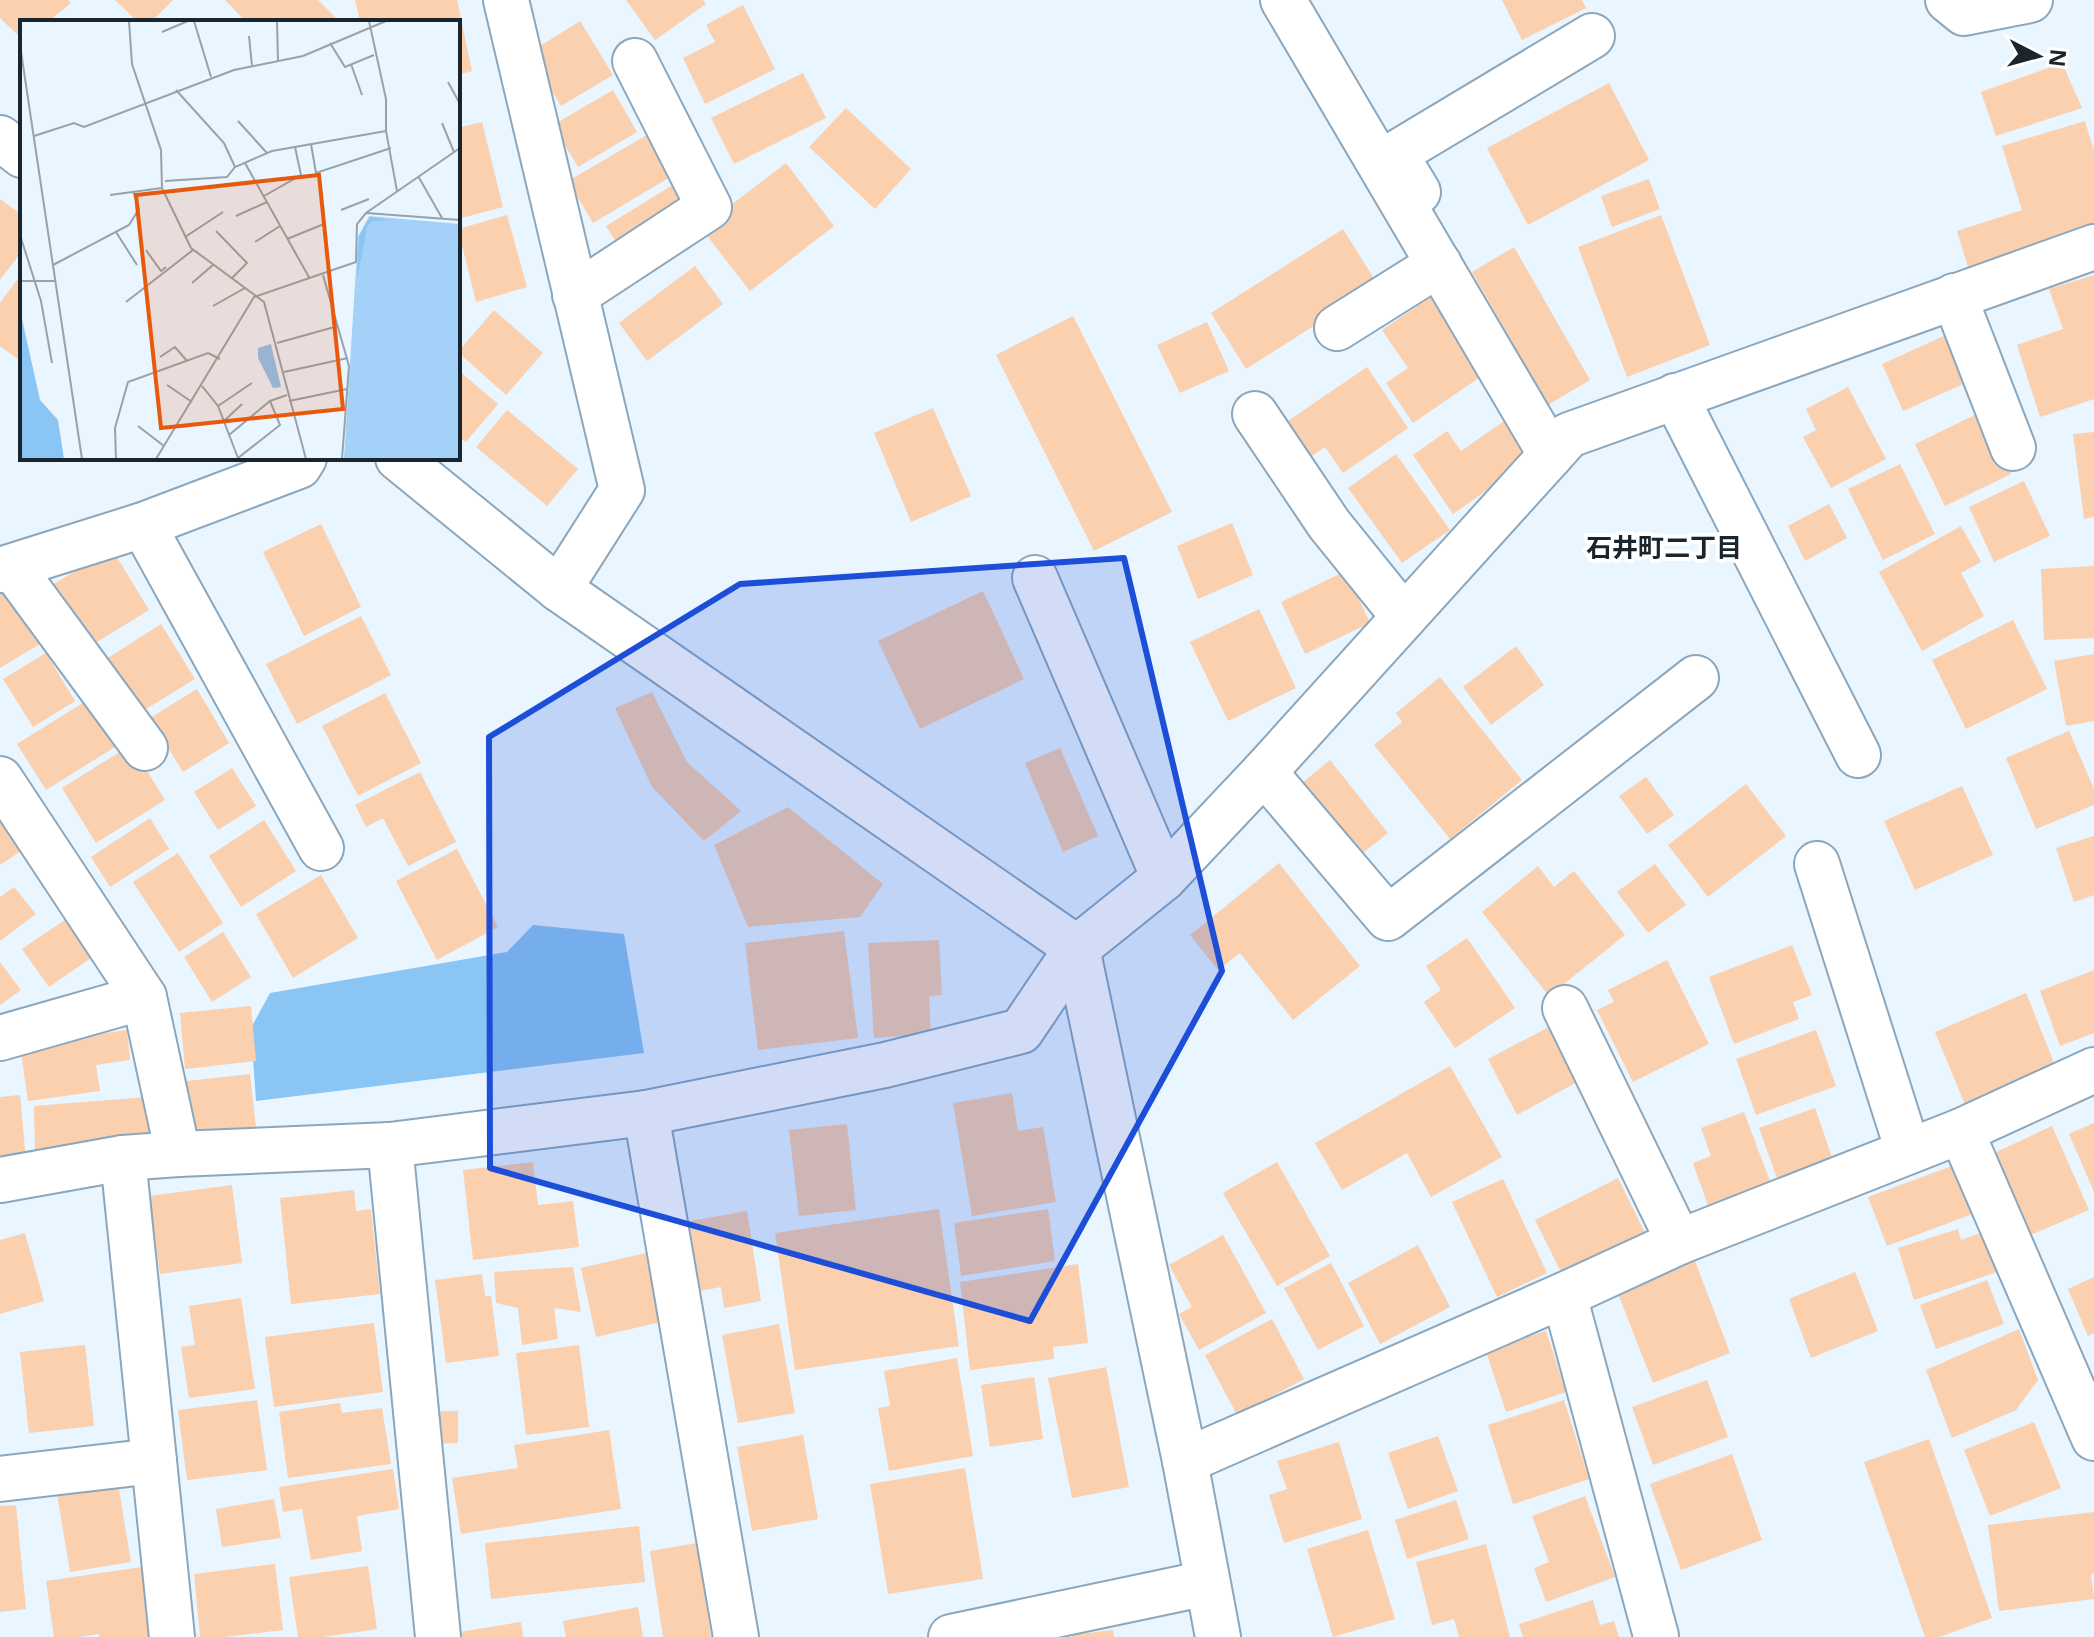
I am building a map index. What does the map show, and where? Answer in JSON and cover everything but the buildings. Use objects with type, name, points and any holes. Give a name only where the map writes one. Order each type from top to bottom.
[{"type":"street","points":[[506,0],[622,490],[559,589]]},
{"type":"street","points":[[1283,0],[1551,455]]},
{"type":"street","points":[[1948,0],[1964,13],[2030,0]]},
{"type":"street","points":[[1337,328],[1433,253],[1442,233],[1395,154],[1592,36]]},
{"type":"street","points":[[575,295],[709,207],[635,61]]},
{"type":"street","points":[[0,138],[20,153]]},
{"type":"street","points":[[0,1180],[123,1158],[390,1145],[646,1113],[885,1065],[1021,1031],[1077,948],[1164,878],[1569,435],[2094,247]]},
{"type":"street","points":[[1954,296],[2013,448]]},
{"type":"street","points":[[1675,396],[1858,755]]},
{"type":"street","points":[[1255,414],[1329,524],[1404,617]]},
{"type":"street","points":[[145,748],[6,569],[143,525],[299,466],[303,460]]},
{"type":"street","points":[[400,460],[559,589],[1077,948],[1185,1461],[1218,1637]]},
{"type":"street","points":[[143,525],[321,848]]},
{"type":"street","points":[[1035,578],[1164,878]]},
{"type":"street","points":[[1264,772],[1388,918],[1696,678]]},
{"type":"street","points":[[0,779],[144,997],[178,1154]]},
{"type":"street","points":[[1817,864],[1908,1151]]},
{"type":"street","points":[[0,1038],[144,997]]},
{"type":"street","points":[[1565,1008],[1679,1242]]},
{"type":"street","points":[[1185,1461],[1679,1242],[1961,1131],[2094,1070]]},
{"type":"street","points":[[646,1113],[736,1637]]},
{"type":"street","points":[[1961,1131],[2094,1438]]},
{"type":"street","points":[[390,1145],[438,1637]]},
{"type":"street","points":[[123,1158],[172,1637]]},
{"type":"street","points":[[1564,1295],[1656,1636]]},
{"type":"street","points":[[0,1479],[154,1461]]},
{"type":"street","points":[[951,1637],[1207,1583]]},
{"type":"highlighted area","points":[[1124,558],[1222,971],[1030,1321],[490,1168],[489,737],[740,584]]},
{"type":"shaded area","points":[[533,925],[624,934],[644,1053],[256,1101],[251,1028],[270,993],[507,952]]},
{"type":"district","name":"石井町二丁目","points":[[1664,548]]}]
